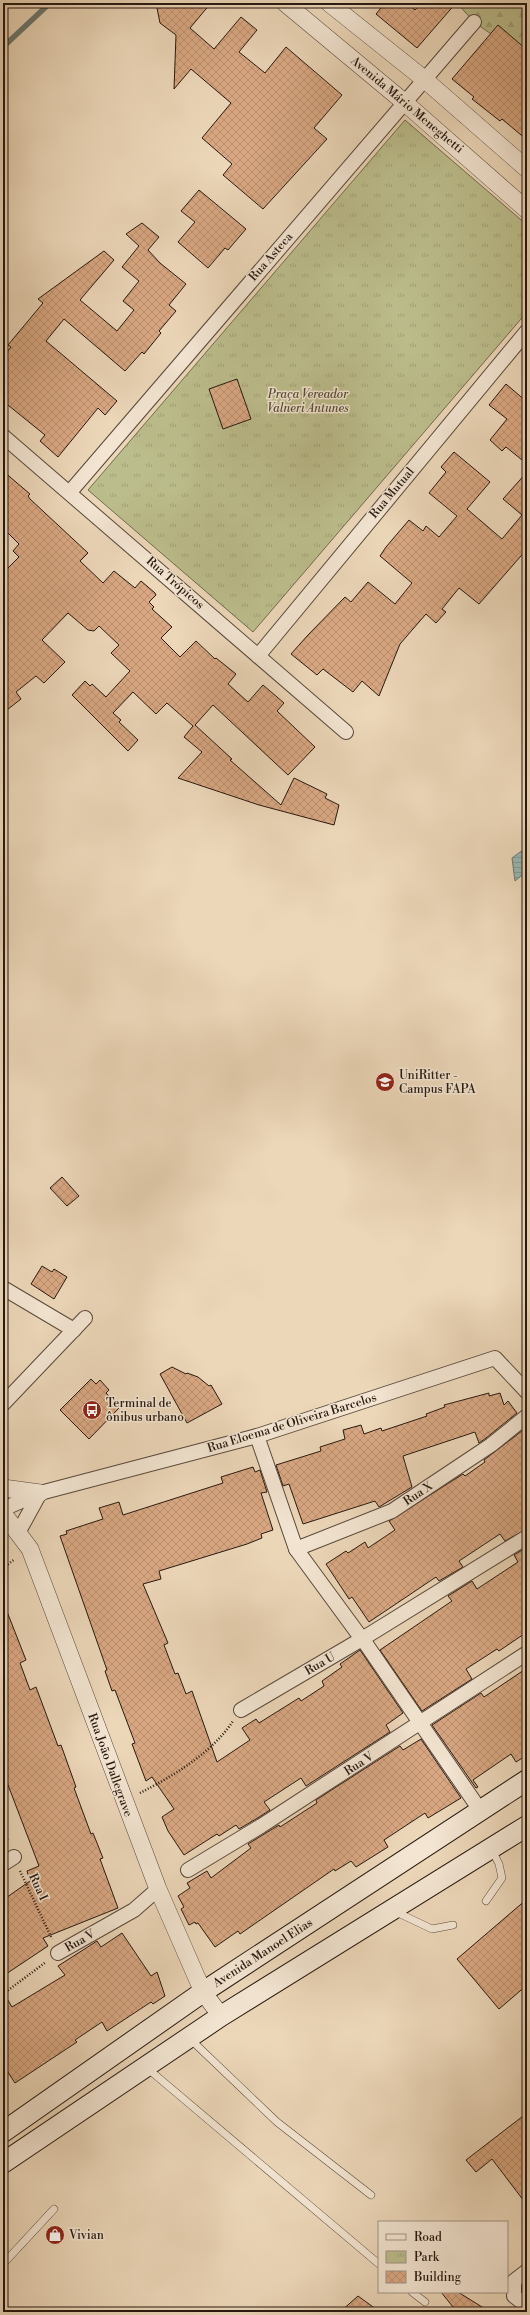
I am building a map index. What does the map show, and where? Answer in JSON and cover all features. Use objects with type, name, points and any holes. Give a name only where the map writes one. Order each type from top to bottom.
[{"type":"main road","name":"Avenida Manoel Elias","points":[[4,2128],[203,1992],[527,1780]]},
{"type":"main road","points":[[3,2163],[221,2016],[527,1826]]},
{"type":"street","name":"Avenida Mário Meneghetti","points":[[285,3],[404,102],[527,210]]},
{"type":"street","points":[[329,3],[424,79],[527,169]]},
{"type":"street","name":"Rua Asteca","points":[[70,492],[474,22]]},
{"type":"street","name":"Rua Mutual","points":[[258,656],[527,331]]},
{"type":"street","name":"Rua Trópicos","points":[[3,436],[70,492],[346,732]]},
{"type":"street","points":[[3,1288],[74,1330]]},
{"type":"street","points":[[3,1404],[85,1318]]},
{"type":"street","name":"Rua Eloema de Oliveira Barcelos","points":[[3,1509],[40,1493],[257,1436],[496,1358],[527,1392]]},
{"type":"street","name":"Rua X","points":[[296,1549],[392,1511],[491,1446],[527,1416]]},
{"type":"street","points":[[257,1436],[296,1549],[364,1641],[480,1810]]},
{"type":"street","points":[[3,1488],[40,1493],[18,1533]]},
{"type":"street","name":"Rua João Dallegrave","points":[[3,1513],[30,1549],[123,1801],[158,1889],[203,1992],[221,2016]]},
{"type":"street","name":"Rua U","points":[[241,1710],[364,1641],[527,1537]]},
{"type":"street","name":"Rua V","points":[[188,1870],[261,1826],[527,1653]]},
{"type":"street","name":"Rua V","points":[[58,1953],[134,1910],[158,1889]]},
{"type":"street","points":[[527,2271],[514,2281],[514,2296],[527,2306]]},
{"type":"lane","points":[[486,1901],[502,1878],[499,1864],[491,1849]]},
{"type":"lane","points":[[392,1910],[432,1929],[453,1925]]},
{"type":"lane","points":[[189,2038],[276,2122],[370,2194]]},
{"type":"lane","points":[[146,2066],[378,2263]]},
{"type":"lane","points":[[3,2264],[54,2209]]},
{"type":"lane","points":[[413,2293],[425,2302]]},
{"type":"path","points":[[123,1801],[162,1782],[222,1738],[241,1710]]},
{"type":"path","name":"Rua I","points":[[3,1828],[8,1861],[58,1953]]},
{"type":"path","name":"Rua V","points":[[3,1994],[58,1953]]},
{"type":"green space","points":[[457,3],[527,3],[527,59],[474,22]]},
{"type":"green space","name":"Praça Vereador Valneri Antunes","points":[[405,120],[527,225],[527,312],[253,632],[88,490]]},
{"type":"water","points":[[527,847],[527,871],[515,881],[512,858]]},
{"type":"building","points":[[156,3],[211,3],[190,28],[214,49],[241,17],[257,30],[239,52],[265,73],[286,47],[342,95],[314,128],[327,139],[263,209],[223,175],[232,164],[202,138],[231,103],[191,69],[174,89],[176,35],[160,23]]},
{"type":"building","points":[[385,3],[406,3],[415,10],[421,3],[456,3],[417,48],[376,14]]},
{"type":"building","points":[[498,25],[527,50],[527,140],[502,119],[500,121],[472,99],[474,97],[452,79]]},
{"type":"building","points":[[199,190],[246,229],[228,250],[225,248],[208,268],[178,242],[195,222],[181,211]]},
{"type":"building","points":[[142,223],[159,237],[148,250],[160,263],[186,284],[169,305],[176,311],[159,331],[161,333],[144,354],[142,352],[125,371],[64,319],[46,341],[117,401],[105,415],[98,408],[58,457],[40,441],[45,435],[3,401],[3,357],[11,347],[8,345],[43,303],[38,299],[104,251],[114,260],[80,300],[117,331],[134,310],[123,301],[139,281],[122,267],[139,246],[126,234]]},
{"type":"building","points":[[237,379],[251,419],[223,429],[209,389]]},
{"type":"building","points":[[506,384],[527,402],[527,464],[506,447],[502,451],[490,440],[507,419],[489,405]]},
{"type":"building","points":[[454,452],[490,482],[467,509],[502,539],[522,515],[503,499],[527,472],[527,549],[479,604],[459,588],[442,609],[446,612],[436,623],[426,614],[400,644],[379,696],[362,681],[353,692],[323,669],[317,675],[291,654],[345,597],[351,602],[368,582],[395,604],[412,583],[380,556],[386,547],[409,520],[423,531],[426,526],[439,537],[457,516],[429,493],[446,472],[441,467]]},
{"type":"building","points":[[3,471],[30,494],[28,496],[30,499],[88,553],[80,561],[103,583],[114,571],[135,588],[141,581],[155,593],[156,595],[149,602],[154,607],[152,609],[172,627],[161,638],[180,657],[196,641],[215,659],[216,658],[236,674],[228,684],[248,702],[263,685],[284,703],[277,711],[315,747],[288,775],[213,705],[195,725],[232,759],[230,760],[281,805],[294,778],[327,794],[325,798],[339,805],[334,825],[259,805],[178,778],[202,752],[184,737],[193,726],[167,703],[156,714],[133,692],[113,713],[121,720],[119,722],[138,740],[128,751],[72,695],[85,681],[90,686],[92,684],[106,697],[130,671],[111,653],[119,645],[99,626],[94,631],[88,630],[68,613],[42,640],[65,662],[44,683],[36,676],[16,692],[21,699],[3,713],[3,573],[19,557],[13,551],[19,544],[3,528]]},
{"type":"building","points":[[62,1177],[79,1196],[67,1206],[50,1188]]},
{"type":"building","points":[[42,1266],[52,1272],[54,1269],[67,1277],[54,1299],[31,1284]]},
{"type":"building","points":[[172,1367],[186,1374],[187,1373],[198,1377],[209,1386],[211,1385],[222,1404],[187,1423],[160,1374]]},
{"type":"building","points":[[91,1379],[96,1384],[100,1380],[109,1390],[106,1393],[120,1407],[89,1439],[60,1410]]},
{"type":"building","points":[[489,1393],[489,1396],[500,1393],[504,1405],[508,1401],[517,1413],[479,1443],[475,1432],[403,1456],[412,1487],[379,1507],[375,1501],[303,1524],[289,1484],[283,1486],[276,1465],[321,1451],[320,1447],[345,1439],[343,1430],[361,1425],[364,1434],[381,1428],[382,1431],[427,1416],[426,1414],[445,1407],[444,1405]]},
{"type":"building","points":[[527,1427],[527,1529],[505,1541],[500,1534],[459,1561],[463,1567],[439,1581],[436,1577],[369,1622],[352,1597],[349,1599],[326,1564],[346,1551],[348,1553],[365,1542],[368,1548],[395,1530],[389,1521],[463,1474],[465,1476],[485,1462],[484,1460]]},
{"type":"building","points":[[253,1467],[255,1472],[260,1470],[267,1492],[261,1493],[273,1530],[261,1534],[262,1538],[247,1544],[159,1571],[161,1579],[143,1584],[168,1643],[164,1645],[175,1674],[178,1673],[186,1694],[192,1691],[217,1762],[250,1740],[242,1728],[256,1719],[259,1723],[299,1698],[301,1701],[324,1686],[322,1681],[342,1667],[340,1664],[360,1650],[403,1713],[386,1725],[390,1732],[306,1786],[301,1778],[264,1802],[270,1810],[239,1829],[236,1825],[219,1836],[217,1834],[184,1855],[168,1831],[162,1817],[174,1809],[152,1777],[146,1781],[132,1744],[135,1743],[115,1690],[112,1691],[105,1671],[107,1670],[60,1536],[67,1534],[66,1531],[103,1519],[99,1508],[119,1502],[123,1515],[223,1483],[221,1477]]},
{"type":"building","points":[[527,1547],[527,1632],[499,1651],[497,1649],[466,1669],[472,1679],[422,1711],[380,1650],[452,1601],[448,1596],[472,1581],[477,1589],[518,1562],[514,1555]]},
{"type":"building","points":[[4,1604],[26,1660],[20,1663],[30,1690],[36,1687],[58,1746],[61,1745],[76,1787],[74,1788],[91,1834],[93,1833],[103,1858],[100,1859],[118,1908],[43,1938],[48,1946],[3,1976],[3,1900],[30,1881],[27,1871],[39,1866],[8,1785],[3,1787],[3,1669],[8,1667],[3,1653]]},
{"type":"building","points":[[527,1668],[527,1755],[516,1762],[511,1754],[473,1780],[478,1787],[476,1788],[432,1725],[481,1693],[484,1697]]},
{"type":"building","points":[[421,1739],[461,1798],[428,1818],[425,1813],[384,1840],[388,1847],[356,1867],[351,1861],[335,1871],[334,1869],[240,1934],[238,1931],[215,1947],[198,1923],[196,1924],[195,1922],[189,1925],[181,1909],[184,1907],[178,1896],[190,1888],[187,1883],[207,1871],[211,1878],[251,1848],[248,1844],[279,1825],[280,1827],[317,1803],[316,1800],[400,1746],[403,1750]]},
{"type":"building","points":[[527,1899],[527,1985],[499,2009],[457,1959]]},
{"type":"building","points":[[122,1933],[151,1976],[157,1972],[165,1996],[153,2004],[151,2002],[107,2031],[102,2022],[75,2040],[77,2042],[15,2083],[3,2065],[3,1992],[12,2007],[65,1975],[58,1966],[97,1941],[101,1947]]},
{"type":"building","points":[[527,2113],[527,2205],[492,2159],[476,2172],[466,2160]]},
{"type":"building","points":[[442,2293],[460,2293],[490,2312],[457,2312]]},
{"type":"building","points":[[358,2296],[380,2312],[340,2312]]},
{"type":"waterway","points":[[3,47],[50,3]]},
{"type":"place","name":"UniRitter - Campus FAPA","points":[[385,1082]]},
{"type":"place","name":"Terminal de ônibus urbano","points":[[92,1410]]},
{"type":"place","name":"Vivian","points":[[55,2235]]}]
